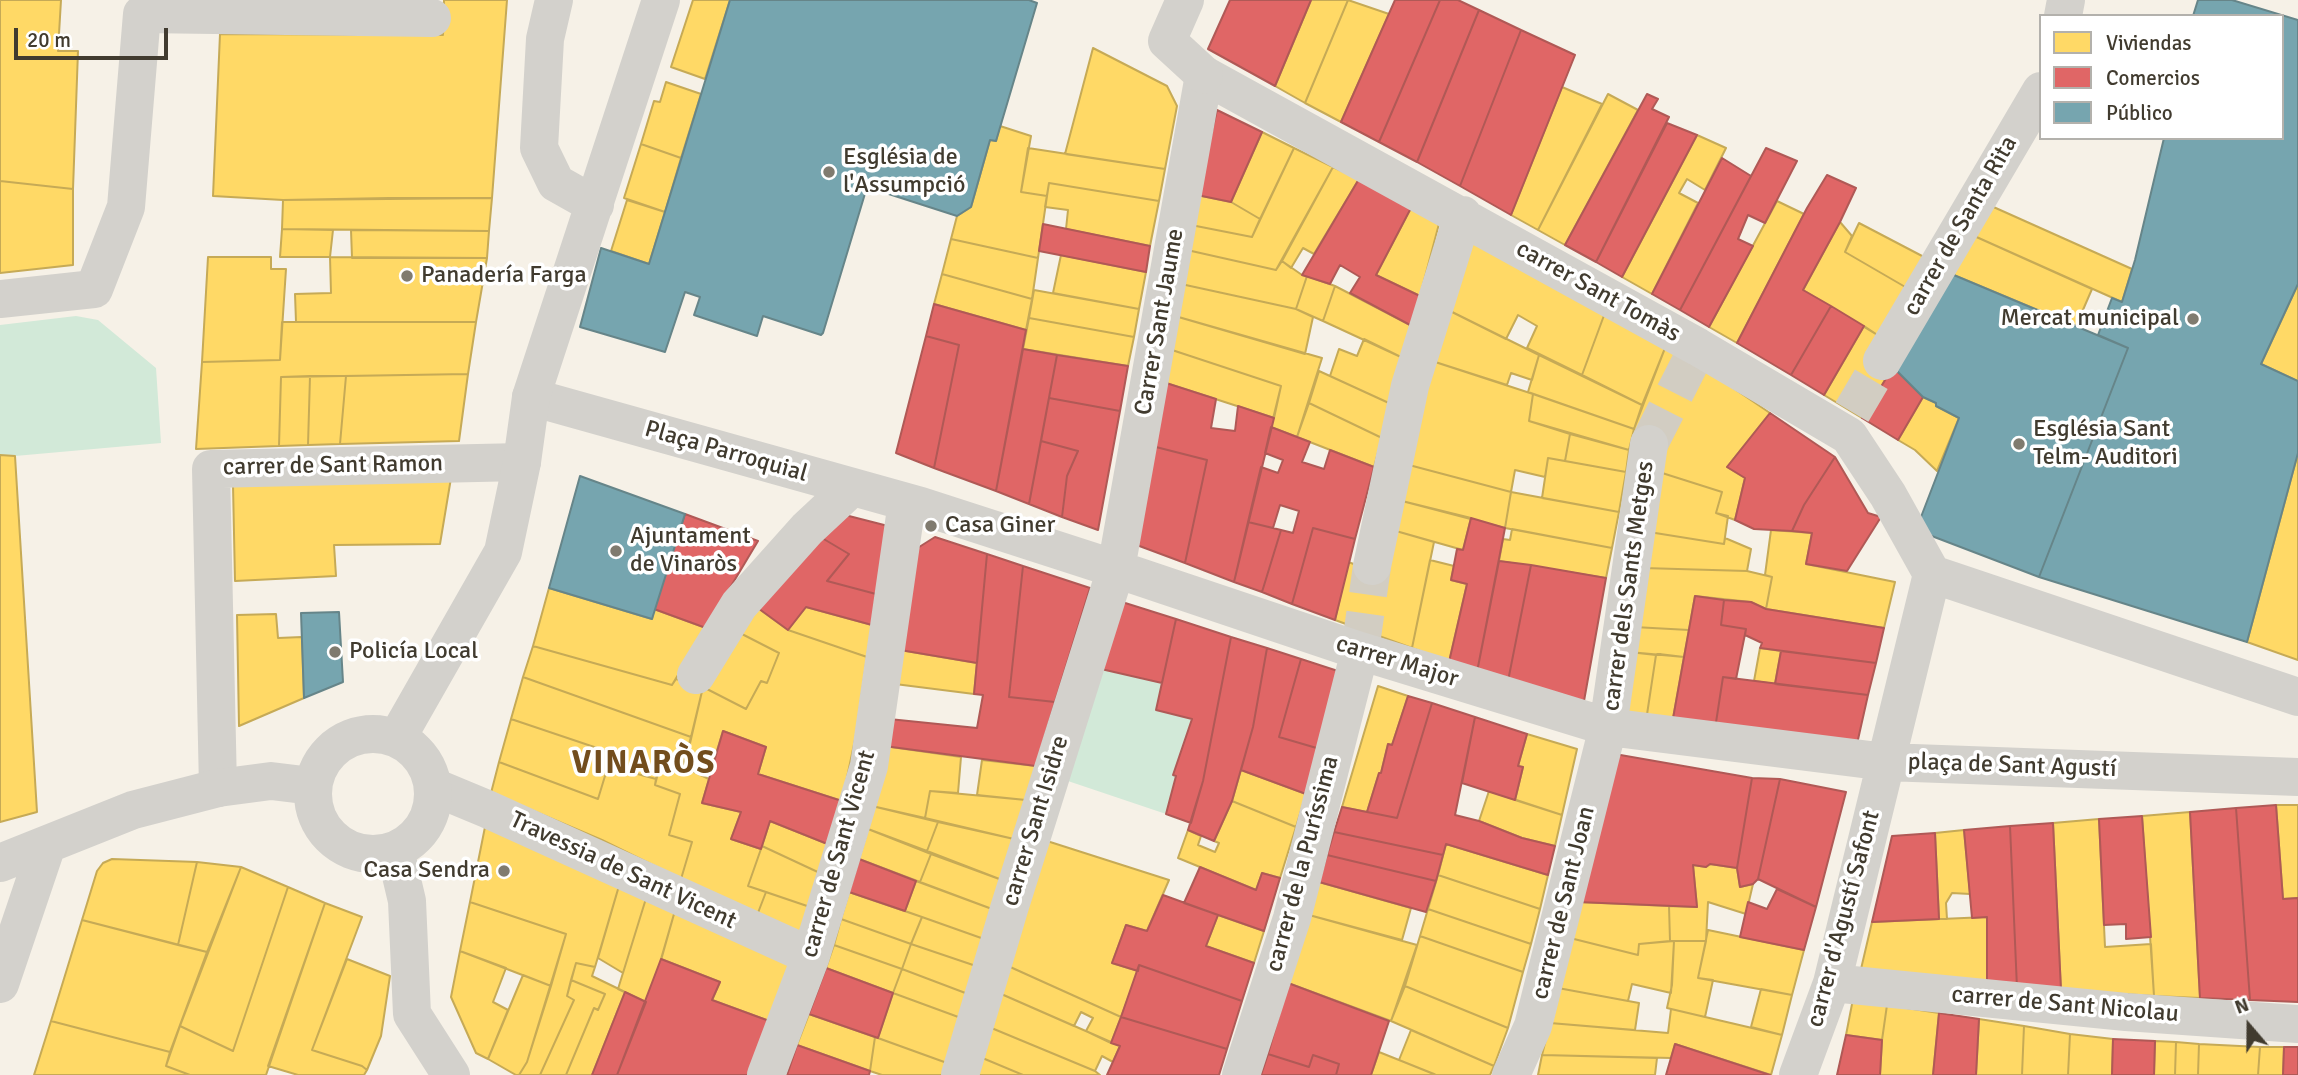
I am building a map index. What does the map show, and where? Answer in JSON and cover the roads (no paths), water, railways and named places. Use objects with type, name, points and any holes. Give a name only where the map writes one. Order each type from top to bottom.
[{"type":"street","points":[[554,0],[545,39],[539,148],[556,183],[594,205]]},
{"type":"street","points":[[397,738],[503,552],[522,462],[531,397],[662,0]]},
{"type":"street","name":"carrer Sant Tomàs","points":[[1185,0],[1167,41],[1204,75],[1698,347],[1846,422],[1849,436],[1888,495],[1932,574]]},
{"type":"street","points":[[0,299],[94,289],[125,207],[142,14],[432,18]]},
{"type":"street","name":"Carrer Sant Jaume","points":[[1116,569],[1204,75]]},
{"type":"street","name":"carrer de Santa Rita","points":[[1882,360],[2039,93]]},
{"type":"street","points":[[1372,566],[1410,386],[1463,216]]},
{"type":"street","name":"Plaça Parroquial","points":[[531,397],[914,504]]},
{"type":"street","name":"carrer dels Sants Metges","points":[[1608,727],[1650,444]]},
{"type":"street","name":"carrer de Sant Ramon","points":[[218,788],[211,468],[522,462]]},
{"type":"street","points":[[696,675],[739,605],[807,529],[852,487]]},
{"type":"street","name":"carrer Major","points":[[914,504],[1360,651],[1608,727],[1886,762]]},
{"type":"street","name":"carrer de Sant Vicent","points":[[766,1075],[811,956],[869,766],[914,504]]},
{"type":"street","name":"carrer Sant Isidre","points":[[960,1075],[1116,569]]},
{"type":"street","points":[[1932,574],[2298,697]]},
{"type":"street","name":"plaça de Sant Agustí","points":[[1932,574],[1886,762],[2298,777]]},
{"type":"street","name":"carrer de la Puríssima","points":[[1241,1075],[1292,918],[1360,651]]},
{"type":"street","name":"carrer de Sant Joan","points":[[1511,1075],[1533,1026],[1608,727]]},
{"type":"street","points":[[373,733],[397,738],[411,745],[429,769],[433,787],[430,816],[420,833],[395,850],[382,854],[361,853],[345,847],[325,831],[314,810],[312,786],[319,764],[331,750],[353,736],[373,733]]},
{"type":"street","name":"carrer d'Agustí Safont","points":[[1798,1075],[1832,983],[1886,762]]},
{"type":"street","points":[[0,863],[133,810],[218,788],[271,781],[312,786]]},
{"type":"street","name":"Travessia de Sant Vicent","points":[[433,787],[811,956]]},
{"type":"street","points":[[0,984],[47,845]]},
{"type":"street","points":[[395,850],[407,901],[412,1013],[451,1075]]},
{"type":"street","name":"carrer de Sant Nicolau","points":[[1832,983],[2126,1012],[2298,1024]]},
{"type":"tunnel","points":[[1649,444],[1698,347]]},
{"type":"tunnel","points":[[1852,412],[1882,361]]},
{"type":"tunnel","points":[[1360,651],[1372,566]]},
{"type":"place","name":"Església de l'Assumpció","points":[[829,172]]},
{"type":"place","name":"Panadería Farga","points":[[407,276]]},
{"type":"place","name":"Mercat municipal","points":[[2193,319]]},
{"type":"place","name":"Església Sant Telm- Auditori","points":[[2019,444]]},
{"type":"place","name":"Casa Giner","points":[[931,526]]},
{"type":"place","name":"Ajuntament de Vinaròs","points":[[616,551]]},
{"type":"place","name":"Policía Local","points":[[335,652]]},
{"type":"place","name":"Casa Sendra","points":[[504,871]]},
{"type":"district","name":"VINARÒS","points":[[644,765]]}]
